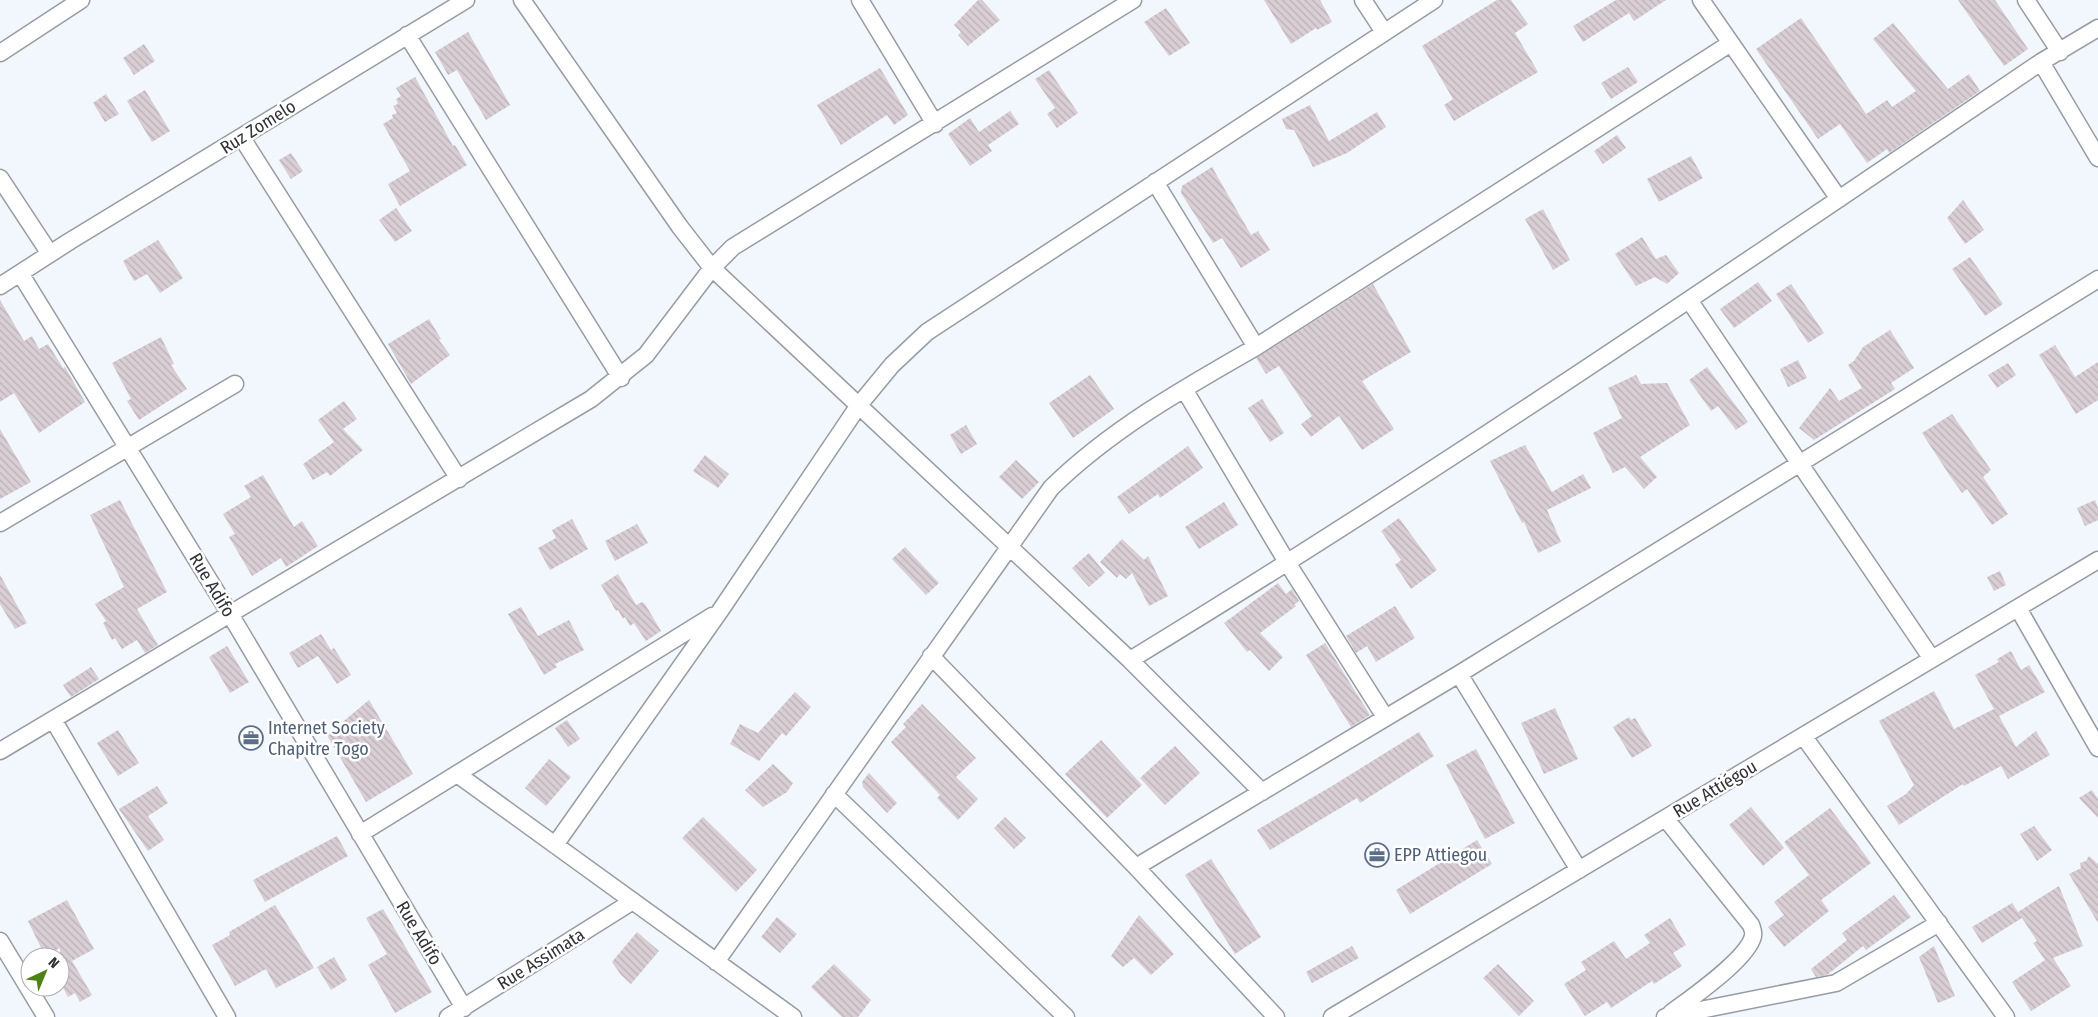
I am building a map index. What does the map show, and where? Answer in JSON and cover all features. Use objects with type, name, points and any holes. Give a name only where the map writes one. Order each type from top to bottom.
[{"type":"street","points":[[0,53],[81,0]]},
{"type":"street","name":"Ruz Zomelo","points":[[50,254],[466,0]]},
{"type":"street","points":[[522,0],[680,227],[712,268],[1130,660],[1262,792]]},
{"type":"street","points":[[860,0],[935,124]]},
{"type":"street","points":[[0,752],[591,399],[621,378],[646,355],[712,268],[733,247],[1133,0]]},
{"type":"street","points":[[1363,0],[1384,32]]},
{"type":"street","points":[[555,845],[720,611],[859,405],[892,365],[927,332],[1434,0]]},
{"type":"street","points":[[1702,0],[1839,198]]},
{"type":"street","points":[[2026,0],[2060,52]]},
{"type":"street","points":[[1130,660],[1288,564],[1689,300],[2041,62],[2098,28]]},
{"type":"street","points":[[407,35],[621,378]]},
{"type":"street","points":[[716,962],[1051,488],[1080,459],[1184,389],[1256,347],[1731,43]]},
{"type":"street","points":[[2041,62],[2098,158]]},
{"type":"street","points":[[242,138],[459,479]]},
{"type":"street","points":[[0,178],[50,254],[0,286]]},
{"type":"street","points":[[1155,182],[1256,347]]},
{"type":"street","name":"Rue Adifo","points":[[20,273],[129,447],[230,614],[464,1008]]},
{"type":"street","points":[[1136,867],[1459,674],[2098,279]]},
{"type":"street","points":[[1689,300],[1932,659]]},
{"type":"street","points":[[0,523],[235,384]]},
{"type":"street","points":[[1184,389],[1288,564],[1386,717]]},
{"type":"street","name":"Rue Attiégou","points":[[1332,1017],[2098,560]]},
{"type":"street","points":[[2018,608],[2098,748]]},
{"type":"street","points":[[360,834],[720,611]]},
{"type":"street","points":[[932,656],[1136,867],[1276,1017]]},
{"type":"street","points":[[1459,674],[1579,870]]},
{"type":"street","points":[[54,721],[227,1017]]},
{"type":"street","points":[[1804,737],[2006,1017]]},
{"type":"street","points":[[457,774],[793,1017]]},
{"type":"street","points":[[834,794],[1066,1017]]},
{"type":"street","points":[[1666,819],[1751,925],[1754,935],[1748,947],[1725,971],[1667,1016]]},
{"type":"street","name":"Rue Assimata","points":[[448,1017],[633,901]]},
{"type":"street","points":[[1667,1016],[1836,983],[1939,923]]},
{"type":"street","points":[[0,941],[46,1017]]},
{"type":"building","points":[[978,0],[982,0],[1000,20],[968,46],[958,35],[961,32],[954,25]]},
{"type":"building","points":[[1264,0],[1320,0],[1332,22],[1317,30],[1316,28],[1291,44]]},
{"type":"building","points":[[1497,0],[1511,0],[1528,24],[1515,33],[1538,72],[1454,121],[1444,105],[1453,99],[1422,46]]},
{"type":"building","points":[[1616,0],[1666,0],[1634,21],[1629,13],[1583,42],[1573,26]]},
{"type":"building","points":[[1958,0],[1995,0],[2028,49],[2004,66]]},
{"type":"building","points":[[1166,8],[1190,43],[1169,56],[1144,22]]},
{"type":"building","points":[[1801,18],[1866,114],[1887,100],[1892,107],[1916,91],[1873,39],[1893,23],[1948,89],[1969,74],[1980,91],[1889,153],[1887,149],[1867,163],[1840,124],[1818,139],[1756,49]]},
{"type":"building","points":[[468,32],[510,105],[486,120],[457,70],[448,75],[435,52]]},
{"type":"building","points":[[144,44],[155,61],[134,75],[123,58]]},
{"type":"building","points":[[1628,67],[1638,82],[1611,99],[1601,83]]},
{"type":"building","points":[[880,68],[908,115],[894,125],[887,115],[841,145],[817,105]]},
{"type":"building","points":[[1049,70],[1078,113],[1057,128],[1047,114],[1055,108],[1035,79]]},
{"type":"building","points":[[415,77],[453,146],[455,145],[467,165],[400,206],[388,184],[410,171],[383,124],[393,118],[392,115],[397,113],[393,106],[398,104],[396,99],[401,96],[396,88]]},
{"type":"building","points":[[145,90],[170,131],[152,142],[127,101]]},
{"type":"building","points":[[106,94],[119,114],[105,122],[93,103]]},
{"type":"building","points":[[1310,105],[1329,141],[1377,112],[1386,127],[1347,153],[1313,167],[1294,130],[1286,129],[1282,119]]},
{"type":"building","points":[[1010,111],[1019,124],[988,145],[992,151],[970,166],[948,134],[970,118],[979,132]]},
{"type":"building","points":[[1617,135],[1626,148],[1603,164],[1594,151]]},
{"type":"building","points":[[291,153],[303,171],[291,179],[279,160]]},
{"type":"building","points":[[1691,156],[1703,178],[1659,202],[1647,179]]},
{"type":"building","points":[[1212,167],[1251,235],[1258,231],[1270,250],[1241,268],[1222,238],[1213,243],[1181,193],[1182,186]]},
{"type":"building","points":[[1963,200],[1984,230],[1965,244],[1947,218]]},
{"type":"building","points":[[396,208],[412,231],[395,242],[379,220]]},
{"type":"building","points":[[1543,209],[1570,260],[1553,270],[1525,219]]},
{"type":"building","points":[[1642,237],[1656,259],[1666,255],[1679,273],[1667,284],[1655,277],[1636,286],[1615,254]]},
{"type":"building","points":[[158,240],[183,278],[160,293],[147,274],[134,281],[123,261]]},
{"type":"building","points":[[1970,257],[2003,304],[1985,316],[1952,269]]},
{"type":"building","points":[[1758,282],[1772,301],[1734,328],[1720,309]]},
{"type":"building","points":[[1373,284],[1411,352],[1362,381],[1394,429],[1362,450],[1339,416],[1311,437],[1301,424],[1312,416],[1279,366],[1266,374],[1256,358]]},
{"type":"building","points":[[1791,284],[1824,333],[1808,343],[1776,294]]},
{"type":"building","points":[[0,300],[24,341],[32,336],[39,349],[48,344],[63,368],[65,367],[85,402],[39,433],[14,393],[0,402]]},
{"type":"building","points":[[429,319],[441,339],[439,340],[450,355],[411,384],[388,344]]},
{"type":"building","points":[[1890,330],[1914,368],[1891,383],[1895,389],[1814,440],[1799,428],[1830,388],[1839,401],[1862,388],[1848,365],[1854,361],[1863,347]]},
{"type":"building","points":[[161,337],[174,364],[171,365],[187,389],[139,420],[127,401],[131,399],[112,363]]},
{"type":"building","points":[[2055,345],[2075,377],[2098,362],[2098,400],[2076,414],[2039,355]]},
{"type":"building","points":[[1798,360],[1807,378],[1788,387],[1780,369]]},
{"type":"building","points":[[2008,363],[2016,375],[1997,388],[1988,375]]},
{"type":"building","points":[[1707,367],[1748,422],[1736,430],[1718,406],[1711,411],[1689,380]]},
{"type":"building","points":[[1090,375],[1114,409],[1073,438],[1049,403]]},
{"type":"building","points":[[1636,375],[1641,384],[1667,383],[1690,425],[1640,457],[1657,477],[1644,489],[1625,467],[1613,473],[1593,433],[1622,418],[1608,388]]},
{"type":"building","points":[[1262,399],[1284,433],[1270,442],[1248,408]]},
{"type":"building","points":[[344,401],[357,419],[343,429],[363,450],[330,476],[327,472],[313,480],[303,464],[334,442],[318,420]]},
{"type":"building","points":[[1952,414],[1991,470],[1983,477],[2008,514],[1992,525],[1967,489],[1962,493],[1922,433]]},
{"type":"building","points":[[966,425],[977,444],[961,454],[950,435]]},
{"type":"building","points":[[0,429],[31,482],[0,499]]},
{"type":"building","points":[[1525,445],[1552,492],[1583,474],[1591,488],[1547,510],[1561,542],[1538,553],[1524,522],[1522,523],[1490,461]]},
{"type":"building","points":[[1188,446],[1203,468],[1160,498],[1158,494],[1129,514],[1117,497]]},
{"type":"building","points":[[705,455],[729,474],[718,488],[693,471]]},
{"type":"building","points":[[1016,460],[1039,482],[1022,499],[999,477]]},
{"type":"building","points":[[263,475],[294,527],[302,521],[318,546],[286,567],[281,558],[252,576],[229,537],[235,534],[223,514],[251,497],[244,486]]},
{"type":"building","points":[[120,500],[167,592],[137,609],[158,645],[145,653],[137,640],[122,649],[115,638],[112,640],[103,623],[106,621],[95,604],[124,587],[90,515]]},
{"type":"building","points":[[2095,500],[2098,508],[2098,520],[2085,526],[2077,508]]},
{"type":"building","points":[[1224,502],[1238,525],[1199,549],[1185,527]]},
{"type":"building","points":[[1399,518],[1437,570],[1411,589],[1395,565],[1401,560],[1381,531]]},
{"type":"building","points":[[572,519],[588,549],[550,570],[538,548],[556,538],[552,530]]},
{"type":"building","points":[[637,524],[648,543],[615,561],[605,541]]},
{"type":"building","points":[[1122,539],[1144,560],[1148,556],[1168,596],[1149,606],[1132,573],[1126,579],[1120,574],[1117,578],[1100,562]]},
{"type":"building","points":[[905,547],[939,583],[926,595],[892,559]]},
{"type":"building","points":[[1089,553],[1105,573],[1089,587],[1072,568]]},
{"type":"building","points":[[2000,571],[2006,585],[1994,591],[1987,577]]},
{"type":"building","points":[[618,574],[636,605],[642,602],[645,604],[661,631],[646,641],[634,623],[630,626],[625,617],[623,619],[618,610],[616,611],[601,585]]},
{"type":"building","points":[[0,575],[27,623],[15,629],[0,604]]},
{"type":"building","points":[[1278,583],[1286,594],[1292,589],[1299,601],[1294,605],[1296,606],[1260,633],[1283,657],[1269,671],[1250,650],[1247,652],[1224,623]]},
{"type":"building","points":[[1395,606],[1415,638],[1376,662],[1367,646],[1356,653],[1346,636]]},
{"type":"building","points":[[521,607],[538,636],[569,620],[584,650],[555,664],[557,667],[544,675],[508,614]]},
{"type":"building","points":[[321,634],[331,650],[334,648],[351,675],[337,684],[318,656],[298,668],[289,653]]},
{"type":"building","points":[[1325,643],[1370,715],[1351,727],[1306,655]]},
{"type":"building","points":[[227,646],[249,682],[230,693],[209,657]]},
{"type":"building","points":[[2011,651],[2021,670],[2029,665],[2045,692],[1999,716],[2016,747],[2036,731],[2050,755],[2008,779],[2001,766],[1964,786],[1963,784],[1899,825],[1887,806],[1906,794],[1914,785],[1879,721],[1934,691],[1954,729],[1994,709],[1975,675],[1999,662],[1997,659]]},
{"type":"building","points":[[91,667],[99,679],[71,697],[63,685]]},
{"type":"building","points":[[795,692],[811,707],[786,736],[782,733],[759,761],[730,744],[740,724],[758,733]]},
{"type":"building","points":[[369,700],[413,774],[366,802],[327,735]]},
{"type":"building","points":[[922,704],[976,758],[956,777],[978,799],[958,820],[937,798],[940,795],[891,742],[906,727],[903,724]]},
{"type":"building","points":[[1555,708],[1578,759],[1544,774],[1521,723]]},
{"type":"building","points":[[1629,717],[1631,720],[1635,718],[1652,746],[1632,758],[1613,727]]},
{"type":"building","points":[[567,720],[580,739],[568,747],[555,728]]},
{"type":"building","points":[[118,730],[139,763],[118,776],[97,743]]},
{"type":"building","points":[[1419,732],[1434,756],[1360,803],[1357,798],[1270,850],[1257,830]]},
{"type":"building","points":[[1101,740],[1142,785],[1107,818],[1065,774]]},
{"type":"building","points":[[1175,746],[1200,773],[1165,805],[1140,778]]},
{"type":"building","points":[[1476,749],[1515,823],[1485,839],[1446,765]]},
{"type":"building","points":[[549,759],[571,777],[546,806],[525,788]]},
{"type":"building","points":[[773,764],[793,783],[787,792],[763,807],[745,790]]},
{"type":"building","points":[[869,773],[897,803],[887,813],[863,787],[862,782]]},
{"type":"building","points":[[157,786],[168,803],[148,816],[164,840],[148,851],[119,809]]},
{"type":"building","points":[[2092,790],[2098,799],[2098,818],[2079,798]]},
{"type":"building","points":[[1751,807],[1784,848],[1763,866],[1729,825]]},
{"type":"building","points":[[1830,808],[1871,863],[1821,900],[1829,911],[1784,947],[1768,927],[1784,915],[1774,902],[1809,875],[1784,842]]},
{"type":"building","points":[[703,817],[757,870],[736,892],[682,838]]},
{"type":"building","points":[[1005,817],[1026,838],[1014,849],[994,828]]},
{"type":"building","points":[[2034,826],[2052,850],[2037,861],[2020,834]]},
{"type":"building","points":[[337,836],[348,856],[265,902],[253,880]]},
{"type":"building","points":[[1477,840],[1492,864],[1410,914],[1396,890]]},
{"type":"building","points":[[2089,856],[2098,864],[2098,923],[2069,874],[2081,868],[2080,863],[2086,861]]},
{"type":"building","points":[[1211,859],[1261,937],[1235,954],[1185,875]]},
{"type":"building","points":[[2059,886],[2083,946],[2053,958],[2071,986],[2031,1011],[2012,982],[2045,960],[2033,943],[2037,941],[2022,918],[1982,943],[1972,927],[2012,903],[2018,912]]},
{"type":"building","points":[[1894,895],[1911,917],[1866,950],[1863,946],[1827,975],[1816,977],[1811,969],[1847,940],[1842,933]]},
{"type":"building","points":[[67,900],[94,949],[72,961],[92,995],[80,1002],[75,993],[70,996],[70,947],[41,947],[28,921]]},
{"type":"building","points":[[275,905],[314,968],[276,988],[266,969],[235,986],[212,945],[230,935],[229,932]]},
{"type":"building","points":[[383,909],[432,992],[395,1013],[368,965],[387,954],[366,918]]},
{"type":"building","points":[[1139,915],[1174,954],[1151,975],[1134,958],[1123,967],[1111,956]]},
{"type":"building","points":[[777,917],[797,934],[780,953],[761,937]]},
{"type":"building","points":[[1670,918],[1686,945],[1673,953],[1682,966],[1654,984],[1652,981],[1611,1008],[1607,1002],[1585,1016],[1564,984],[1586,970],[1581,962],[1614,941],[1626,959],[1650,943],[1644,935]]},
{"type":"building","points":[[637,932],[659,951],[631,984],[621,975],[612,962]]},
{"type":"building","points":[[1352,946],[1359,958],[1312,983],[1306,972]]},
{"type":"building","points":[[1934,946],[1955,996],[1938,1003],[1919,957]]},
{"type":"building","points":[[334,957],[347,980],[331,990],[317,967]]},
{"type":"building","points":[[834,964],[871,1000],[858,1017],[842,1017],[811,987]]},
{"type":"building","points":[[1498,964],[1534,1001],[1519,1016],[1483,978]]},
{"type":"place","name":"Internet Society Chapitre Togo","points":[[251,738]]},
{"type":"place","name":"EPP Attiegou","points":[[1377,855]]}]
